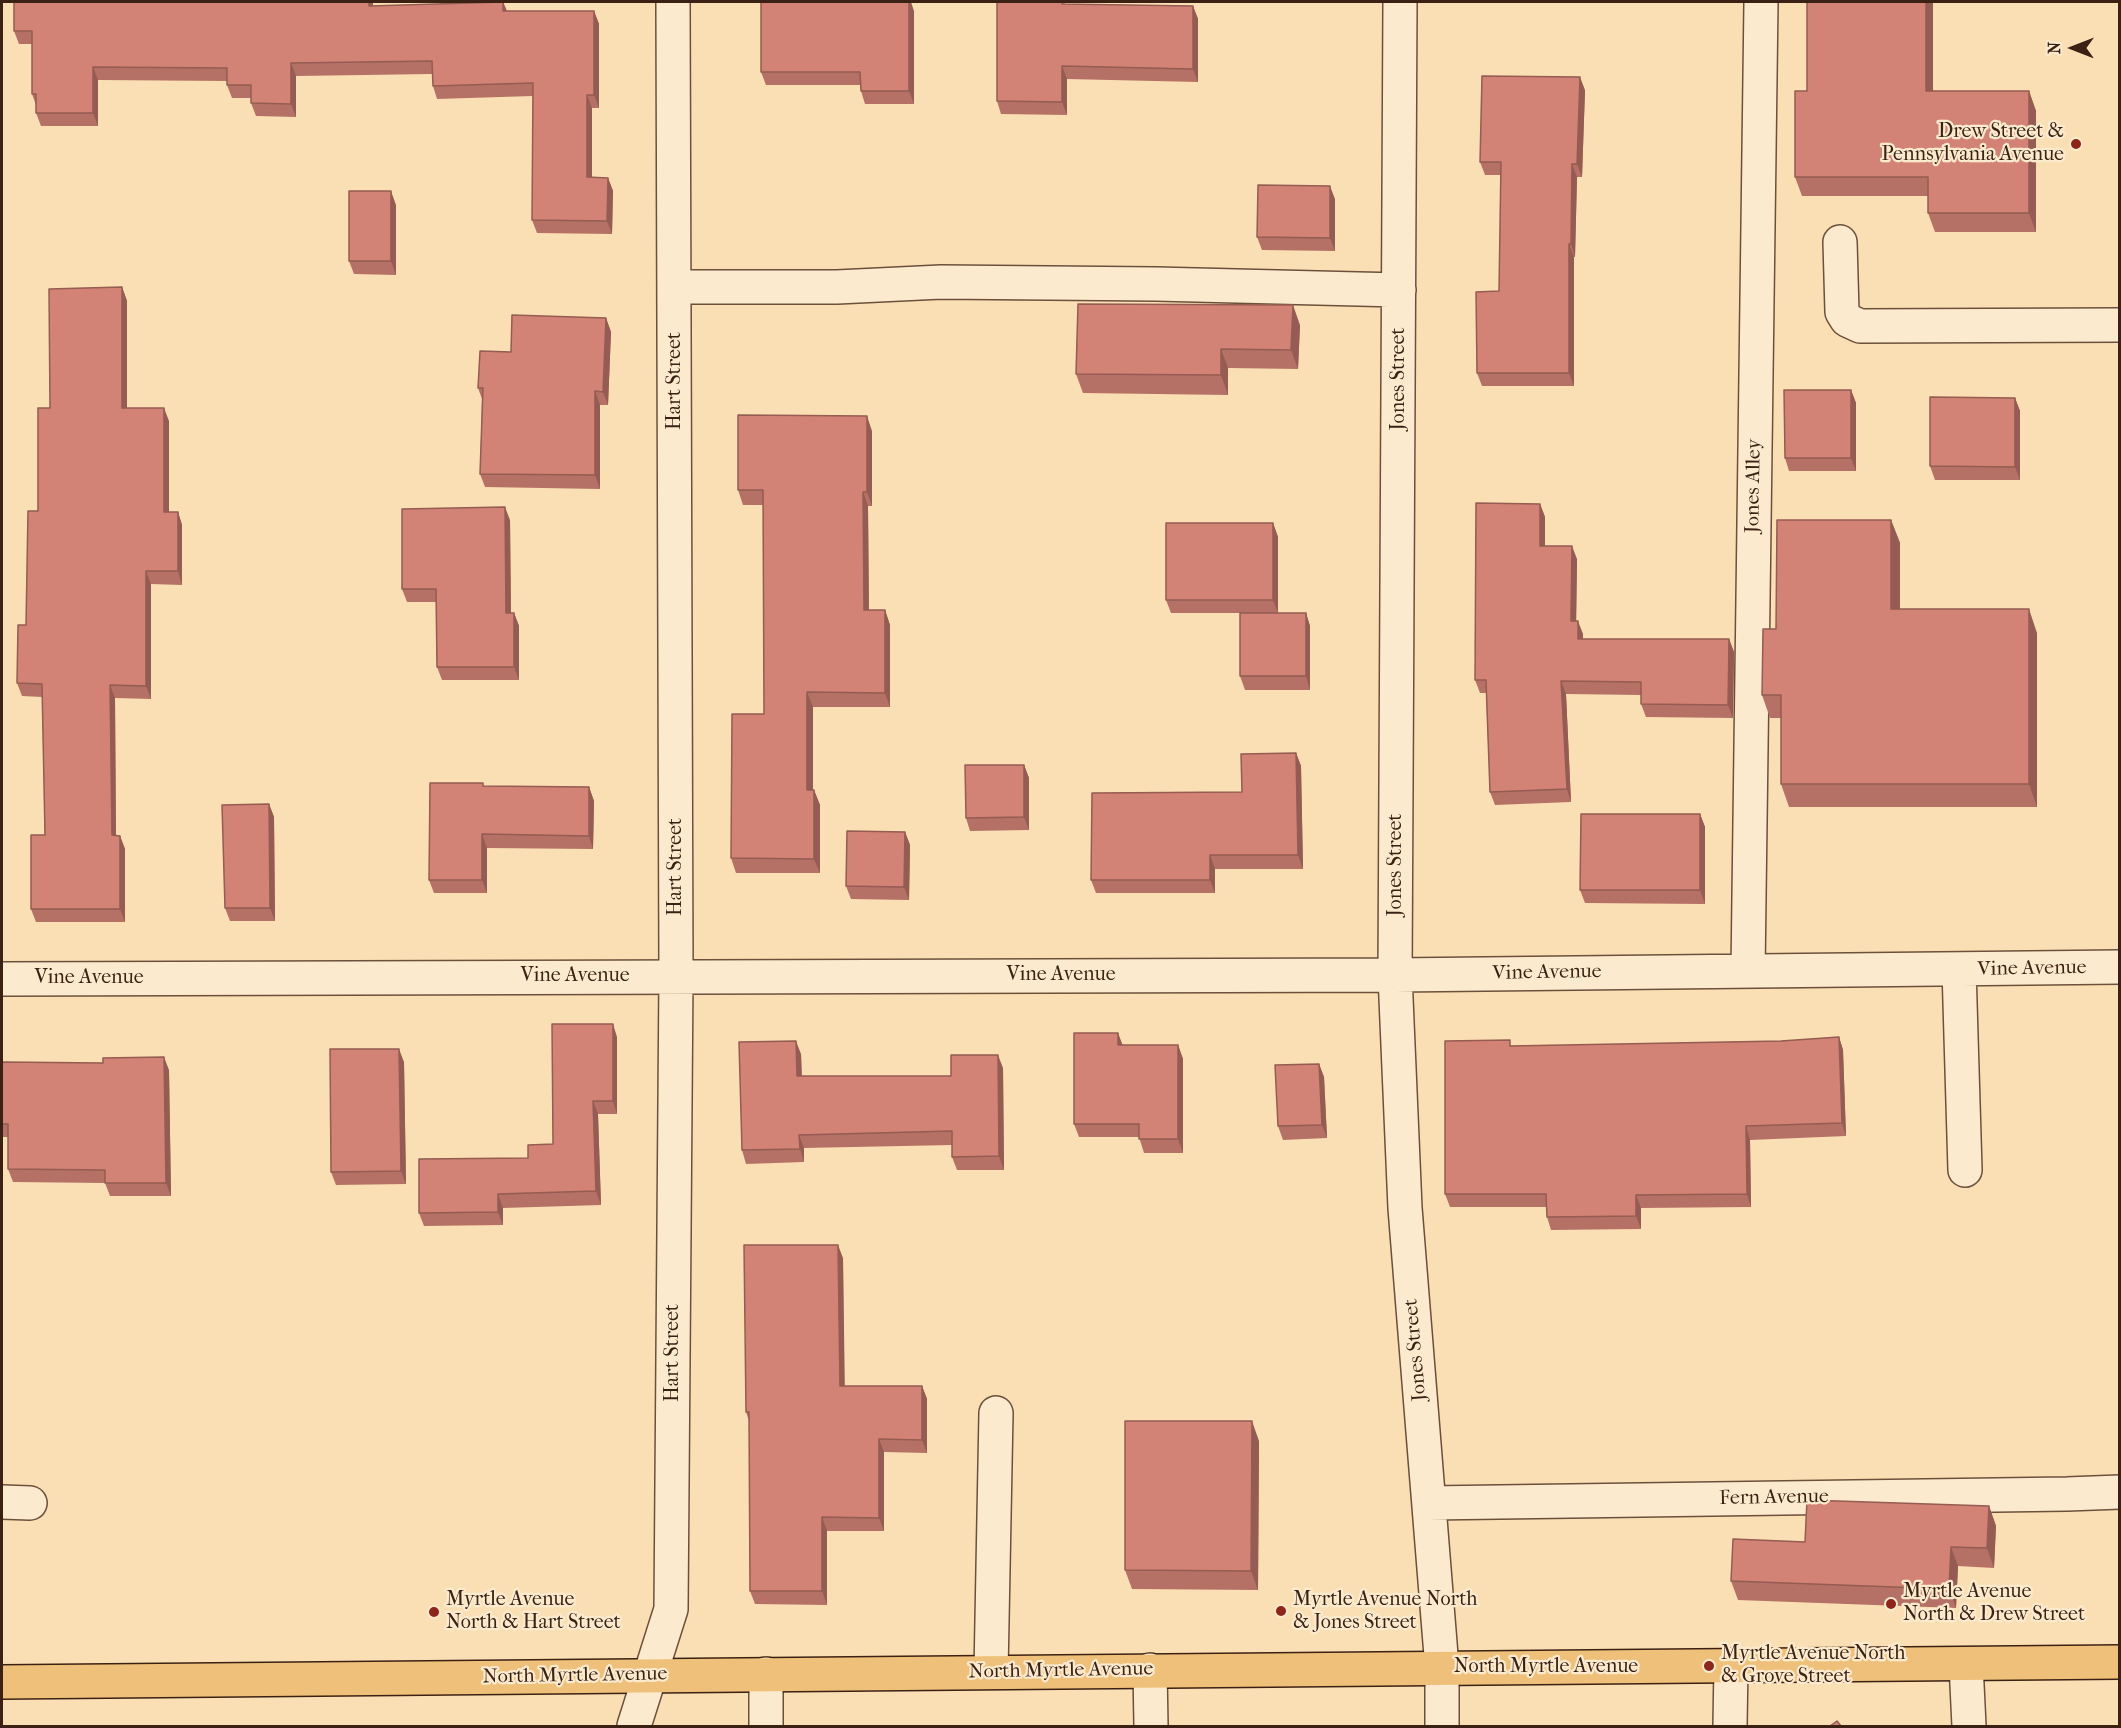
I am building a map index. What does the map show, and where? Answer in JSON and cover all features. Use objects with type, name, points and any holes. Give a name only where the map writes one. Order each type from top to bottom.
[{"type":"main road","name":"North Myrtle Avenue","points":[[2,1682],[2120,1662]]},
{"type":"street","name":"Hart Street","points":[[634,1726],[672,1609],[676,976],[673,2]]},
{"type":"street","name":"Jones Street","points":[[1400,2],[1395,975],[1405,1208],[1442,1668],[1442,1726]]},
{"type":"street","name":"Jones Alley","points":[[1748,972],[1761,2]]},
{"type":"street","points":[[1840,242],[1842,312],[1847,320],[1860,326],[2120,325]]},
{"type":"street","points":[[675,287],[837,287],[941,282],[1399,290]]},
{"type":"street","name":"Vine Avenue","points":[[2,979],[1395,975],[2120,968]]},
{"type":"street","points":[[1959,969],[1965,1170]]},
{"type":"street","points":[[991,1672],[996,1413]]},
{"type":"street","name":"Fern Avenue","points":[[1429,1503],[2120,1492]]},
{"type":"street","points":[[1966,1664],[1969,1726]]},
{"type":"street","points":[[1730,1726],[1731,1665]]},
{"type":"street","points":[[1150,1670],[1151,1726]]},
{"type":"street","points":[[766,1674],[766,1726]]},
{"type":"building","points":[[14,2],[369,2],[369,6],[503,2],[503,11],[594,11],[594,95],[587,95],[587,177],[608,178],[607,221],[532,220],[533,83],[433,86],[432,61],[291,63],[291,104],[251,103],[251,85],[227,85],[227,68],[93,67],[93,113],[36,113],[36,94],[32,94],[32,31],[14,31]]},
{"type":"building","points":[[761,2],[909,2],[909,91],[861,91],[860,72],[761,72]]},
{"type":"building","points":[[997,2],[1193,6],[1193,69],[1062,66],[1062,102],[997,101]]},
{"type":"building","points":[[1807,2],[1926,2],[1926,91],[2029,91],[2029,213],[1928,213],[1928,177],[1795,177],[1795,91],[1807,91]]},
{"type":"building","points":[[1482,76],[1580,77],[1577,164],[1572,164],[1571,244],[1569,244],[1569,373],[1477,373],[1476,292],[1499,291],[1501,162],[1480,162]]},
{"type":"building","points":[[1258,185],[1330,186],[1330,238],[1257,237]]},
{"type":"building","points":[[349,191],[391,191],[391,261],[349,261]]},
{"type":"building","points":[[122,287],[122,408],[164,408],[164,512],[178,512],[178,571],[146,571],[146,686],[110,685],[112,835],[120,836],[120,909],[31,909],[31,835],[45,835],[42,684],[17,683],[18,625],[26,625],[28,511],[38,511],[38,408],[50,408],[49,289]]},
{"type":"building","points":[[1078,304],[1293,305],[1291,350],[1221,349],[1221,375],[1076,374]]},
{"type":"building","points":[[512,315],[606,318],[603,392],[595,391],[595,475],[480,474],[483,388],[478,388],[480,351],[511,352]]},
{"type":"building","points":[[1784,390],[1851,390],[1851,458],[1785,458]]},
{"type":"building","points":[[1930,397],[2015,398],[2015,467],[1930,466]]},
{"type":"building","points":[[738,415],[867,416],[867,492],[863,492],[864,610],[885,610],[885,693],[807,692],[807,790],[814,790],[814,859],[731,858],[732,714],[764,714],[763,490],[738,490]]},
{"type":"building","points":[[1476,503],[1540,504],[1540,546],[1572,546],[1571,621],[1578,621],[1578,639],[1729,639],[1728,705],[1641,704],[1641,682],[1561,681],[1567,789],[1490,792],[1486,680],[1475,680]]},
{"type":"building","points":[[505,507],[506,613],[514,613],[514,667],[437,667],[436,589],[402,589],[402,509]]},
{"type":"building","points":[[1777,520],[1891,520],[1891,609],[2029,609],[2029,784],[1781,784],[1781,695],[1762,695],[1763,629],[1776,629]]},
{"type":"building","points":[[1166,523],[1273,523],[1273,600],[1166,600]]},
{"type":"building","points":[[1240,613],[1306,613],[1306,676],[1240,676]]},
{"type":"building","points":[[1296,753],[1298,855],[1210,855],[1210,880],[1091,880],[1092,793],[1242,792],[1241,754]]},
{"type":"building","points":[[965,765],[1024,765],[1024,817],[966,818]]},
{"type":"building","points":[[430,783],[589,787],[589,836],[482,834],[482,880],[429,880]]},
{"type":"building","points":[[269,804],[270,908],[225,908],[222,805]]},
{"type":"building","points":[[1581,814],[1700,814],[1700,890],[1580,890]]},
{"type":"building","points":[[847,831],[905,832],[904,887],[846,886]]},
{"type":"building","points":[[552,1024],[613,1024],[613,1101],[593,1101],[596,1191],[498,1194],[498,1212],[419,1213],[419,1159],[528,1158],[528,1145],[553,1144]]},
{"type":"building","points":[[1074,1033],[1118,1033],[1118,1045],[1178,1045],[1178,1139],[1139,1139],[1139,1124],[1074,1124]]},
{"type":"building","points":[[1839,1037],[1842,1123],[1746,1126],[1747,1194],[1636,1195],[1636,1216],[1547,1217],[1546,1194],[1445,1194],[1445,1041],[1510,1040],[1510,1046],[1781,1041]]},
{"type":"building","points":[[796,1041],[797,1076],[951,1076],[951,1055],[998,1055],[999,1156],[952,1157],[952,1131],[799,1135],[800,1149],[742,1150],[739,1042]]},
{"type":"building","points":[[330,1049],[399,1049],[401,1171],[331,1172]]},
{"type":"building","points":[[164,1057],[166,1183],[105,1183],[105,1170],[8,1169],[8,1124],[2,1124],[2,1062],[103,1063],[103,1058]]},
{"type":"building","points":[[1319,1064],[1322,1125],[1278,1126],[1275,1065]]},
{"type":"building","points":[[744,1245],[838,1245],[840,1386],[922,1386],[922,1440],[879,1439],[879,1518],[822,1517],[822,1591],[750,1591],[749,1412],[746,1412]]},
{"type":"building","points":[[1125,1421],[1252,1421],[1251,1571],[1125,1570]]},
{"type":"building","points":[[1807,1500],[1989,1506],[1987,1548],[1951,1547],[1949,1589],[1731,1581],[1733,1539],[1805,1542]]},
{"type":"building","points":[[1837,1721],[1841,1726],[1830,1726]]},
{"type":"place","name":"Drew Street & Pennsylvania Avenue","points":[[2076,144]]},
{"type":"place","name":"Myrtle Avenue North & Drew Street","points":[[1891,1604]]},
{"type":"place","name":"Myrtle Avenue North & Jones Street","points":[[1281,1611]]},
{"type":"place","name":"Myrtle Avenue North & Hart Street","points":[[434,1612]]},
{"type":"place","name":"Myrtle Avenue North & Grove Street","points":[[1709,1666]]}]
